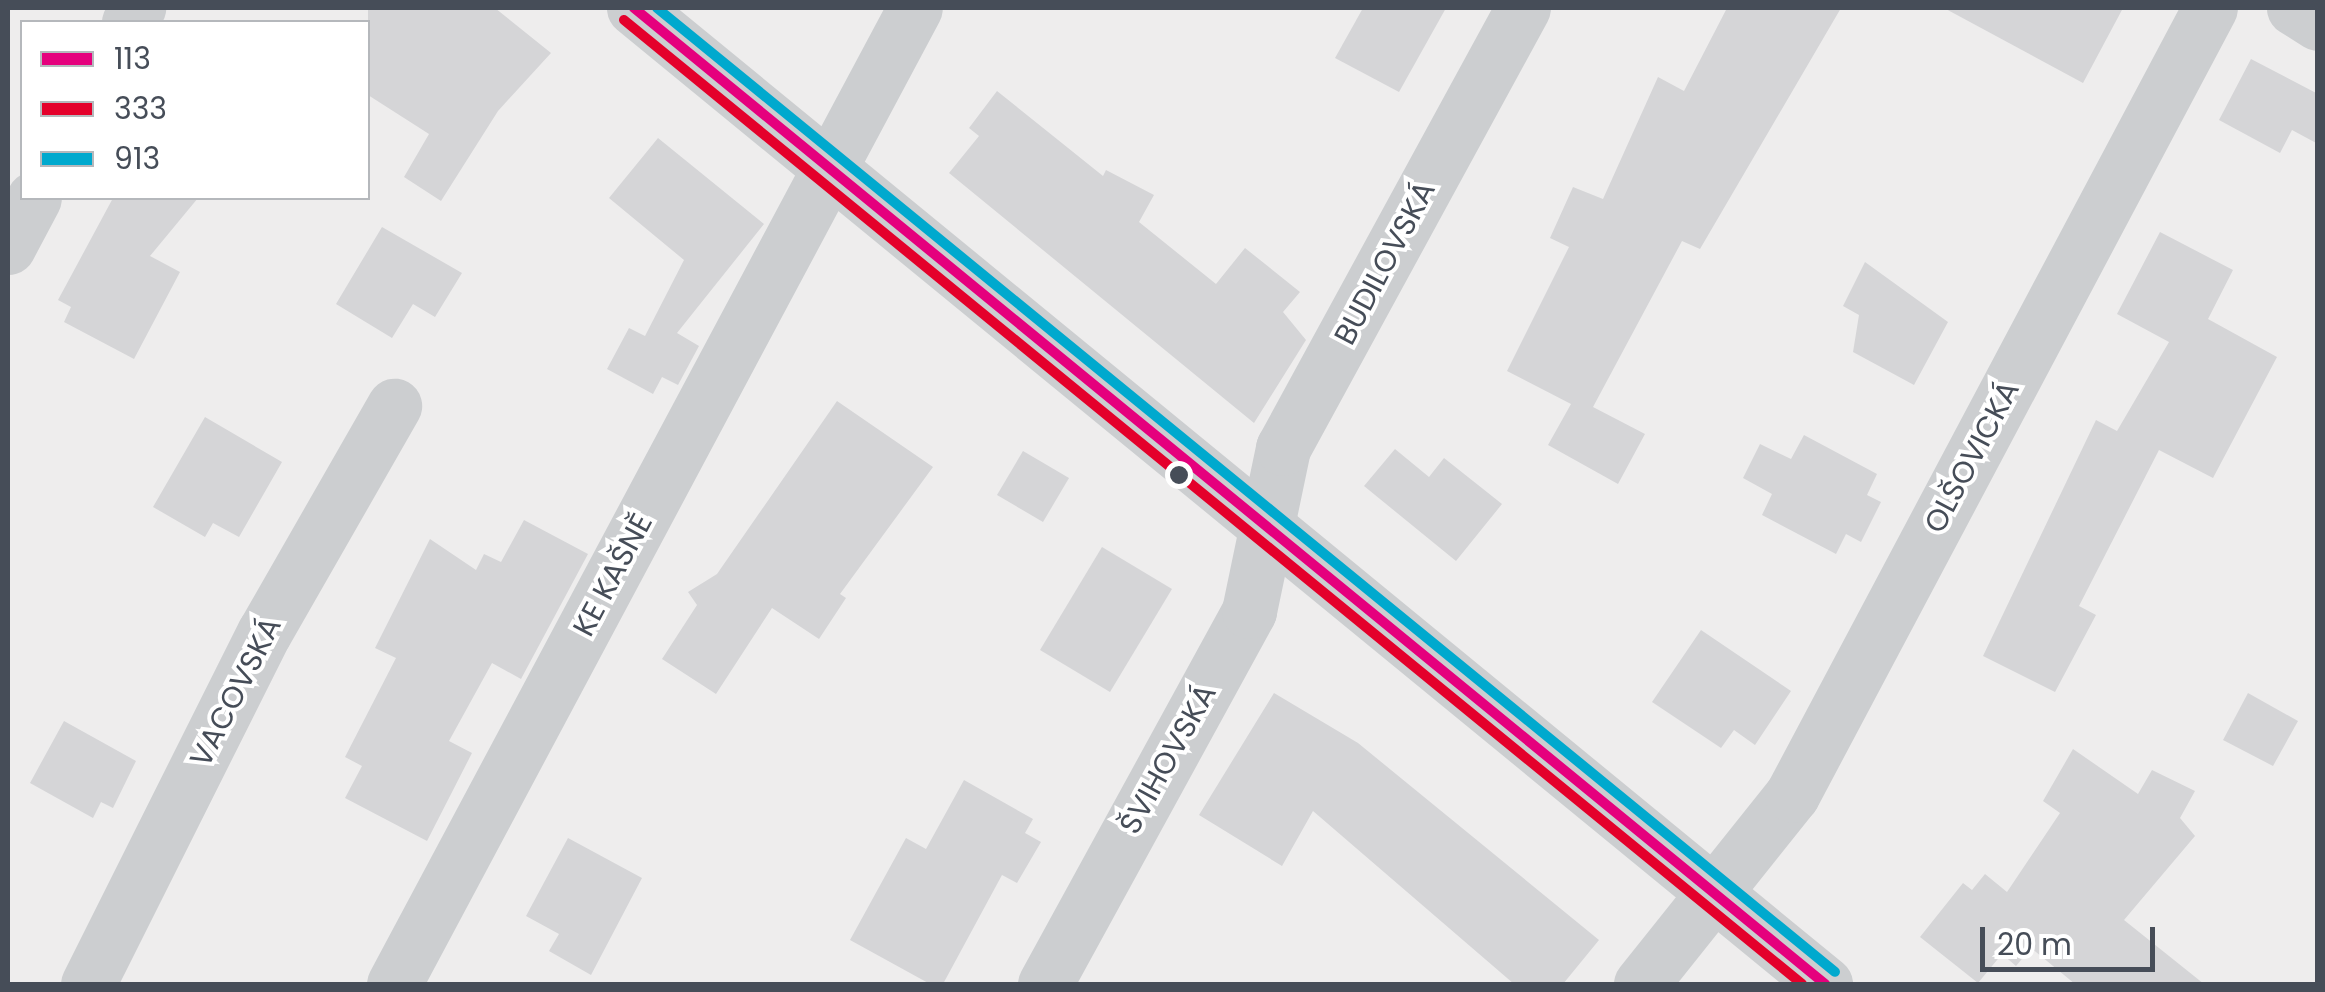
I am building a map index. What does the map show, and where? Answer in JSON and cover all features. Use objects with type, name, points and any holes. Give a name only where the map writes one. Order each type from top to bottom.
[{"type":"street","points":[[634,8],[832,166],[1825,984]]},
{"type":"street","name":"KE KAŠNĚ","points":[[394,984],[914,8]]},
{"type":"street","name":"BUDILOVSKÁ","points":[[1264,524],[1284,448],[1523,8]]},
{"type":"street","name":"OLŠOVICKÁ","points":[[1642,984],[1711,891],[1792,796],[2210,8]]},
{"type":"street","points":[[2294,8],[2318,23]]},
{"type":"street","points":[[8,247],[33,200]]},
{"type":"street","name":"VACOVSKÁ","points":[[88,984],[264,633],[394,406]]},
{"type":"street","name":"ŠVIHOVSKÁ","points":[[1045,984],[1249,611],[1264,524]]},
{"type":"building","points":[[368,8],[495,8],[551,53],[498,111],[441,201],[404,177],[429,134],[370,96]]},
{"type":"building","points":[[1363,8],[1446,8],[1399,92],[1335,58]]},
{"type":"building","points":[[1727,8],[1841,8],[1700,249],[1682,241],[1593,407],[1645,434],[1618,484],[1548,445],[1571,404],[1507,371],[1569,247],[1550,238],[1573,187],[1603,199],[1658,77],[1684,91]]},
{"type":"building","points":[[1944,8],[2123,8],[2083,83]]},
{"type":"building","points":[[2251,59],[2318,94],[2318,144],[2292,130],[2280,153],[2219,120]]},
{"type":"building","points":[[997,91],[1103,176],[1106,170],[1154,195],[1139,222],[1216,284],[1245,248],[1300,292],[1283,312],[1306,340],[1254,423],[949,173],[979,136],[969,128]]},
{"type":"building","points":[[658,138],[764,224],[677,333],[699,346],[678,385],[662,377],[653,394],[607,369],[629,328],[645,336],[684,260],[609,198]]},
{"type":"building","points":[[112,200],[196,200],[150,256],[180,272],[134,359],[64,322],[71,307],[58,300]]},
{"type":"building","points":[[382,227],[462,273],[435,317],[413,304],[392,338],[336,304]]},
{"type":"building","points":[[2160,232],[2233,270],[2208,319],[2277,357],[2213,478],[2159,450],[2079,606],[2096,615],[2055,692],[1983,656],[2096,420],[2117,431],[2169,342],[2117,314]]},
{"type":"building","points":[[1865,262],[1948,322],[1914,385],[1853,352],[1859,315],[1843,306]]},
{"type":"building","points":[[837,401],[933,467],[840,594],[846,598],[819,639],[772,608],[716,694],[662,659],[697,605],[688,592],[717,574]]},
{"type":"building","points":[[205,417],[282,462],[239,537],[213,523],[205,537],[153,507]]},
{"type":"building","points":[[1804,435],[1877,474],[1867,495],[1881,502],[1861,542],[1846,534],[1836,554],[1762,515],[1772,494],[1743,478],[1760,444],[1791,459]]},
{"type":"building","points":[[1395,449],[1429,477],[1444,458],[1502,504],[1456,561],[1364,486]]},
{"type":"building","points":[[1023,451],[1069,478],[1043,522],[997,495]]},
{"type":"building","points":[[524,520],[588,554],[521,679],[492,663],[449,741],[472,753],[427,841],[345,798],[362,766],[345,757],[396,658],[375,648],[430,539],[476,570],[484,554],[501,562]]},
{"type":"building","points":[[1102,547],[1172,589],[1110,692],[1040,650]]},
{"type":"building","points":[[1701,630],[1791,691],[1755,745],[1734,730],[1721,748],[1652,702]]},
{"type":"building","points":[[1274,693],[1358,743],[1599,940],[1563,984],[1514,984],[1313,811],[1282,866],[1199,815]]},
{"type":"building","points":[[2248,693],[2298,721],[2273,766],[2223,740]]},
{"type":"building","points":[[64,721],[136,761],[113,808],[101,802],[93,818],[30,783]]},
{"type":"building","points":[[2073,749],[2138,794],[2152,770],[2195,791],[2180,818],[2195,836],[2124,920],[2204,984],[2075,984],[2031,948],[2016,966],[2002,954],[1978,983],[1920,937],[1963,883],[1972,890],[1985,874],[2007,892],[2060,813],[2043,801]]},
{"type":"building","points":[[964,780],[1033,819],[1025,833],[1041,842],[1017,883],[1002,875],[943,984],[930,984],[850,940],[906,838],[926,849]]},
{"type":"building","points":[[568,838],[642,878],[591,975],[549,951],[559,934],[526,916]]},
{"type":"transit line","name":"113","points":[[634,8],[1825,984]]},
{"type":"transit line","name":"913","points":[[657,8],[1835,972]]},
{"type":"transit line","name":"333","points":[[624,20],[1802,984]]}]
